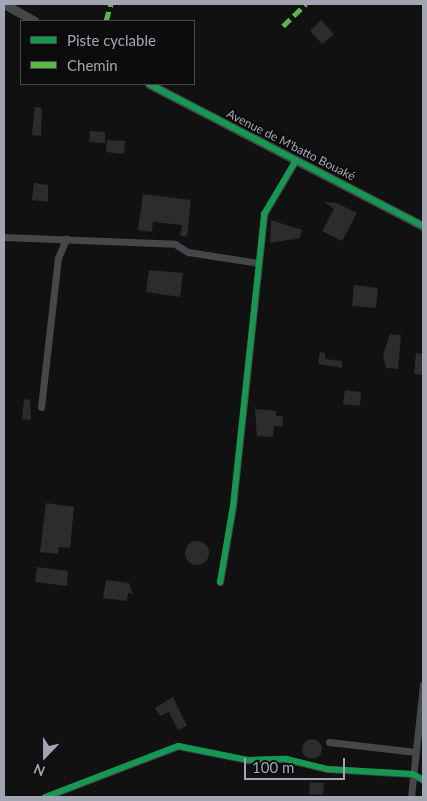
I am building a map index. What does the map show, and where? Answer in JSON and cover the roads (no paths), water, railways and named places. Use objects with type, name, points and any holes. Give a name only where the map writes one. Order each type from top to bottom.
[{"type":"street","points":[[4,4],[33,20]]},
{"type":"street","name":"Avenue de M'batto Bouaké","points":[[152,85],[423,226]]},
{"type":"street","points":[[220,582],[233,506],[264,214],[296,160]]},
{"type":"street","points":[[4,237],[175,244],[188,252],[258,263]]},
{"type":"street","points":[[41,407],[58,258],[66,239]]},
{"type":"street","points":[[410,797],[423,685]]},
{"type":"street","points":[[329,742],[415,752]]},
{"type":"street","points":[[45,797],[178,746],[248,760],[286,759],[327,769],[413,774],[423,780]]}]
